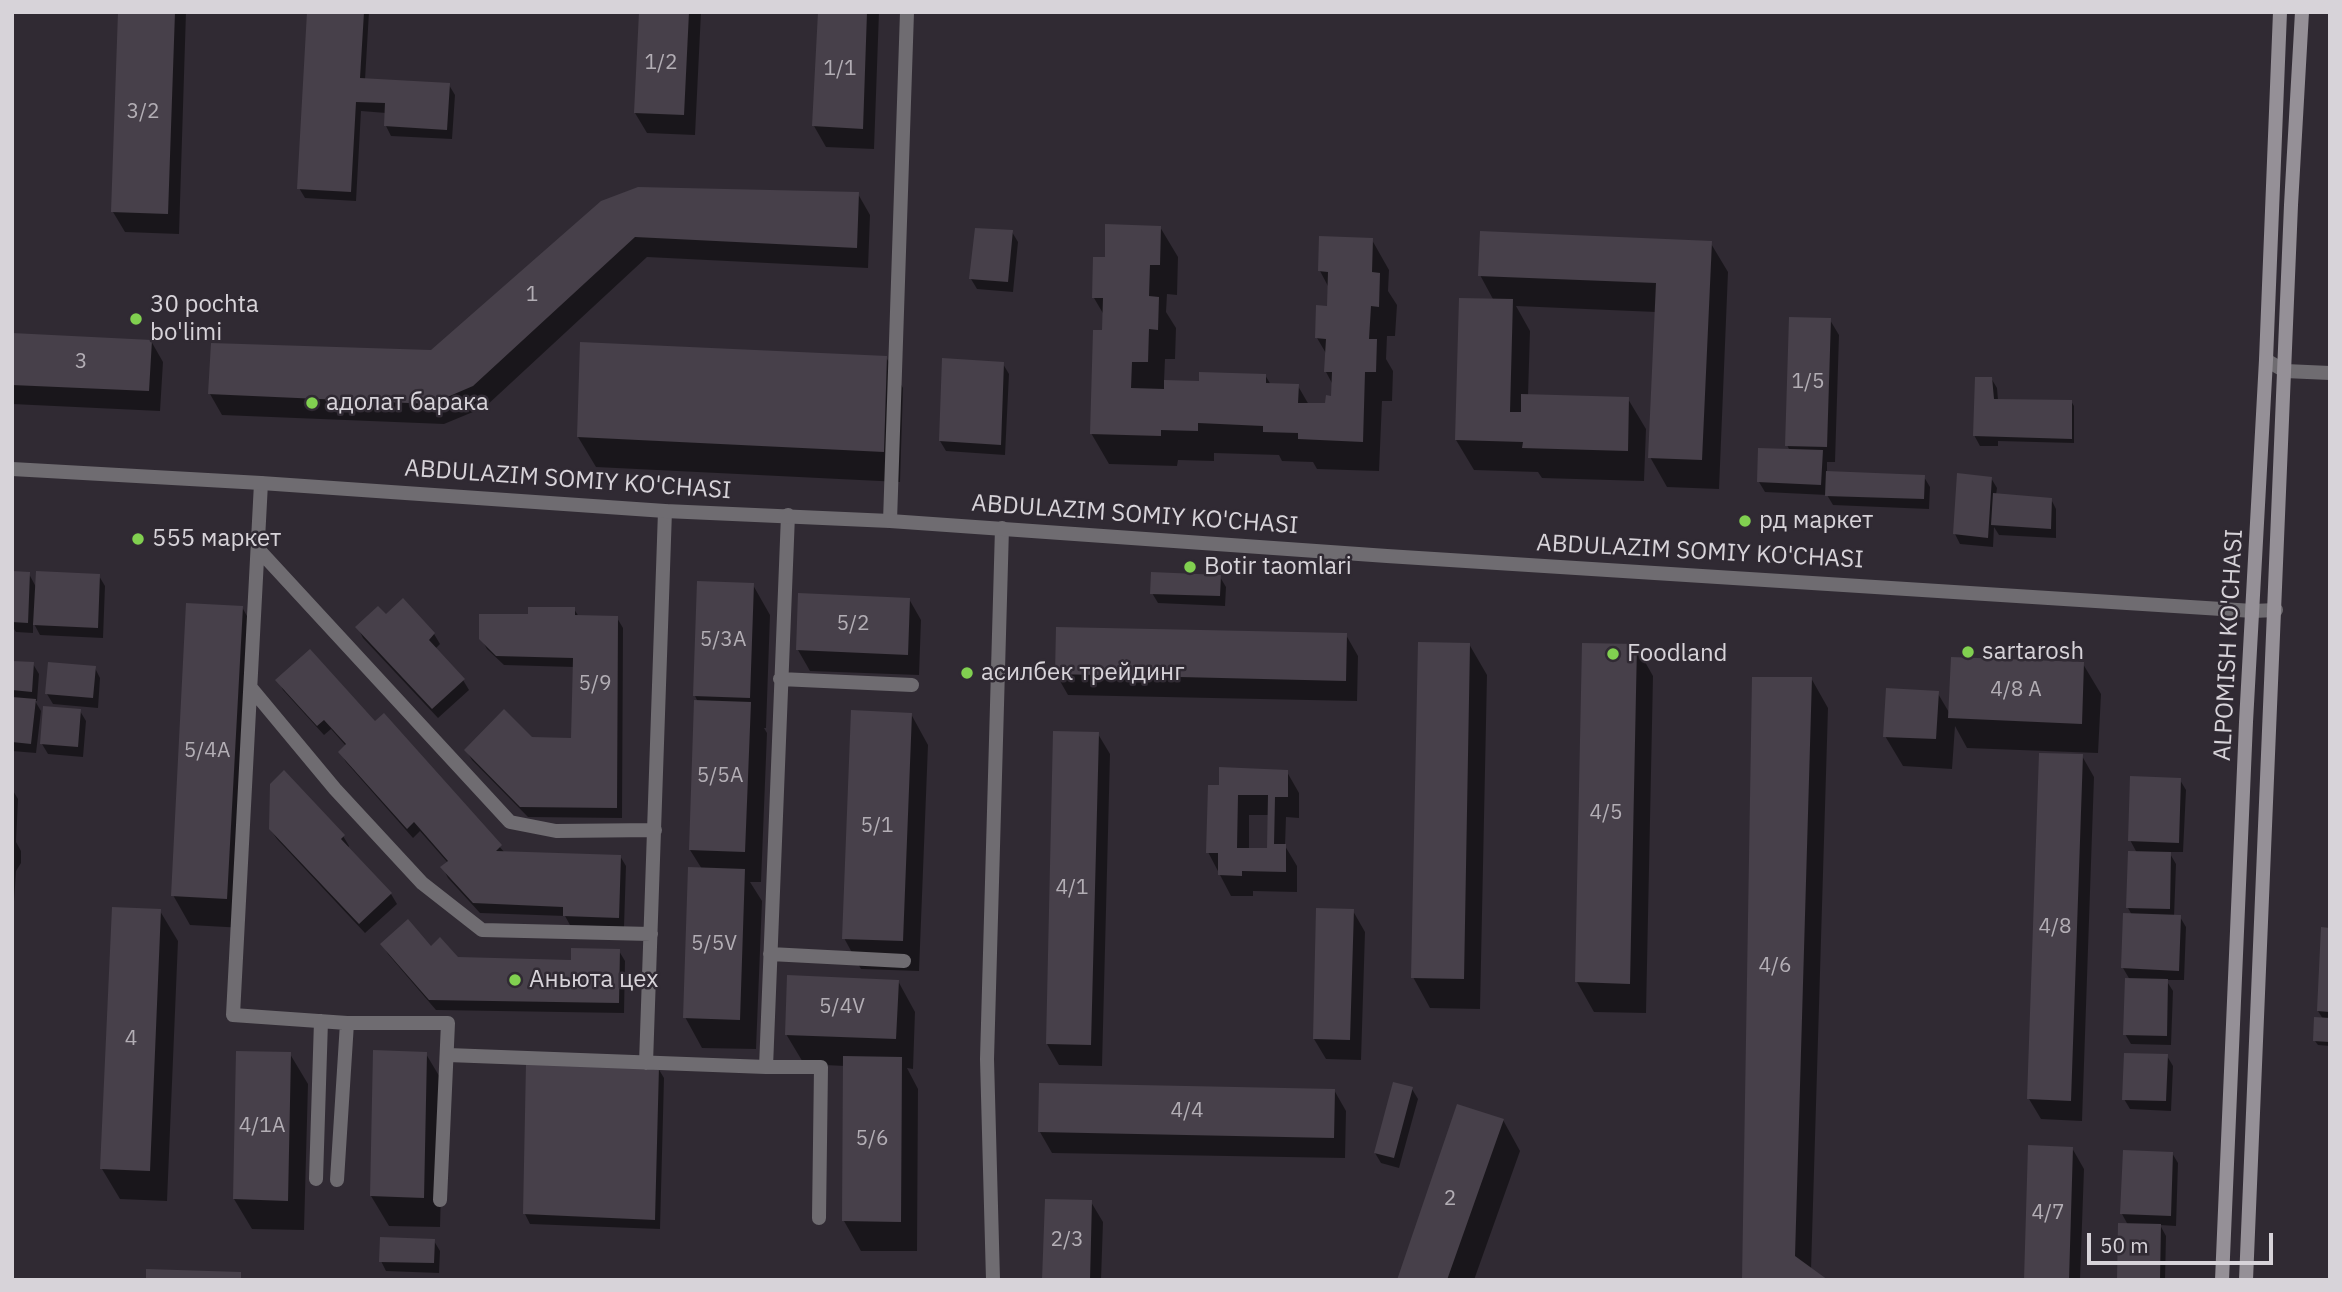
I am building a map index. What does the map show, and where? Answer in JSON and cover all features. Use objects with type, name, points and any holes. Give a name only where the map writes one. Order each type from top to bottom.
[{"type":"main road","name":"ALPOMISH KO'CHASI","points":[[2222,1280],[2280,12]]},
{"type":"main road","points":[[2246,1280],[2291,205],[2302,12]]},
{"type":"street","points":[[890,521],[907,12]]},
{"type":"street","points":[[2266,360],[2286,371],[2330,373]]},
{"type":"street","name":"ABDULAZIM SOMIY KO'CHASI","points":[[12,470],[261,483],[665,511],[890,521],[1397,557],[2253,611],[2276,610]]},
{"type":"street","points":[[261,483],[233,1014],[347,1024],[448,1023],[440,1200]]},
{"type":"street","points":[[646,1063],[665,511]]},
{"type":"street","points":[[766,1067],[788,515]]},
{"type":"street","points":[[993,1280],[987,1059],[1002,528]]},
{"type":"street","points":[[258,549],[510,822],[556,831],[654,830]]},
{"type":"street","points":[[780,679],[912,685]]},
{"type":"street","points":[[251,688],[335,789],[422,883],[482,930],[651,934]]},
{"type":"street","points":[[770,954],[904,961]]},
{"type":"street","points":[[316,1179],[321,1021]]},
{"type":"street","points":[[337,1180],[347,1024]]},
{"type":"street","points":[[448,1055],[821,1067],[819,1218]]},
{"type":"building","points":[[118,12],[175,12],[168,214],[111,212]]},
{"type":"building","points":[[307,12],[364,12],[360,78],[450,83],[447,130],[384,126],[385,103],[356,102],[351,192],[297,189]]},
{"type":"building","points":[[639,12],[689,12],[684,115],[634,113]]},
{"type":"building","points":[[818,12],[867,12],[863,129],[812,126]]},
{"type":"building","points":[[638,187],[859,192],[857,248],[635,237],[473,386],[431,404],[208,394],[211,343],[431,350],[601,201]]},
{"type":"building","points":[[1105,224],[1161,226],[1160,265],[1150,265],[1149,296],[1159,297],[1158,330],[1149,329],[1148,362],[1132,362],[1131,388],[1164,389],[1164,380],[1199,381],[1199,372],[1266,374],[1266,383],[1299,384],[1298,403],[1325,403],[1326,395],[1331,396],[1332,372],[1324,372],[1326,339],[1315,338],[1316,305],[1327,306],[1328,272],[1318,271],[1319,236],[1373,238],[1372,272],[1380,273],[1379,307],[1371,306],[1369,339],[1377,339],[1376,372],[1365,372],[1363,442],[1298,439],[1298,433],[1263,432],[1263,426],[1198,423],[1198,431],[1161,430],[1161,436],[1090,434],[1093,330],[1102,330],[1103,298],[1092,298],[1093,257],[1105,257]]},
{"type":"building","points":[[975,228],[1013,230],[1008,282],[969,279]]},
{"type":"building","points":[[1480,231],[1712,241],[1702,460],[1648,458],[1656,283],[1478,276]]},
{"type":"building","points":[[1459,298],[1513,299],[1510,412],[1521,412],[1521,394],[1629,397],[1628,451],[1522,448],[1523,442],[1455,440]]},
{"type":"building","points":[[1789,317],[1831,318],[1827,447],[1785,446]]},
{"type":"building","points":[[12,333],[152,340],[149,391],[12,385]]},
{"type":"building","points":[[580,342],[887,356],[884,452],[577,437]]},
{"type":"building","points":[[942,358],[1004,362],[1001,445],[939,441]]},
{"type":"building","points":[[1975,377],[1992,377],[1994,399],[2072,400],[2072,439],[1973,436]]},
{"type":"building","points":[[1758,448],[1823,450],[1821,485],[1757,482]]},
{"type":"building","points":[[1826,471],[1925,475],[1924,499],[1825,496]]},
{"type":"building","points":[[1957,473],[1992,477],[1988,538],[1953,534]]},
{"type":"building","points":[[1993,493],[2052,498],[2051,529],[1991,525]]},
{"type":"building","points":[[12,571],[30,572],[28,623],[12,622]]},
{"type":"building","points":[[36,571],[100,574],[98,628],[33,625]]},
{"type":"building","points":[[1151,572],[1221,575],[1220,596],[1150,594]]},
{"type":"building","points":[[697,581],[754,583],[750,698],[693,696]]},
{"type":"building","points":[[798,593],[910,598],[908,655],[796,650]]},
{"type":"building","points":[[403,598],[435,633],[429,640],[465,679],[432,709],[355,627],[378,606],[386,614]]},
{"type":"building","points":[[186,603],[243,606],[227,899],[171,896]]},
{"type":"building","points":[[528,607],[575,607],[575,615],[618,616],[617,808],[520,807],[464,750],[504,709],[532,737],[571,738],[573,658],[496,656],[479,639],[479,614],[528,614]]},
{"type":"building","points":[[1056,627],[1347,633],[1346,681],[1055,674]]},
{"type":"building","points":[[1418,642],[1470,643],[1464,979],[1411,978]]},
{"type":"building","points":[[1582,643],[1637,644],[1630,984],[1575,982]]},
{"type":"building","points":[[310,649],[375,721],[384,713],[502,845],[496,851],[621,855],[619,918],[563,916],[563,907],[473,903],[440,867],[448,861],[414,822],[407,829],[338,752],[346,744],[324,720],[317,726],[275,680]]},
{"type":"building","points":[[1951,657],[2084,662],[2082,724],[1948,718]]},
{"type":"building","points":[[12,661],[34,662],[32,692],[12,690]]},
{"type":"building","points":[[48,662],[96,666],[93,698],[45,694]]},
{"type":"building","points":[[1752,677],[1812,677],[1795,1256],[1828,1280],[1742,1280]]},
{"type":"building","points":[[1886,688],[1939,691],[1936,739],[1883,737]]},
{"type":"building","points":[[12,697],[36,699],[31,744],[12,742]]},
{"type":"building","points":[[694,700],[751,702],[745,852],[689,850]]},
{"type":"building","points":[[43,706],[81,709],[78,747],[40,744]]},
{"type":"building","points":[[851,710],[912,713],[903,941],[842,939]]},
{"type":"building","points":[[1053,731],[1099,732],[1091,1045],[1046,1044]]},
{"type":"building","points":[[2039,753],[2083,754],[2071,1101],[2027,1099]]},
{"type":"building","points":[[1219,767],[1288,770],[1288,797],[1275,797],[1274,844],[1286,844],[1286,872],[1242,871],[1242,876],[1218,875],[1218,853],[1206,853],[1208,785],[1219,785]],"holes":[[[1238,795],[1268,795],[1267,848],[1237,848]]]},
{"type":"building","points":[[284,770],[345,835],[341,839],[392,893],[359,924],[269,829],[270,784]]},
{"type":"building","points":[[2130,776],[2181,778],[2179,843],[2128,841]]},
{"type":"building","points":[[2128,851],[2171,852],[2170,909],[2126,908]]},
{"type":"building","points":[[688,867],[745,869],[740,1020],[683,1018]]},
{"type":"building","points":[[112,907],[161,909],[150,1171],[100,1169]]},
{"type":"building","points":[[1316,908],[1354,909],[1350,1040],[1313,1039]]},
{"type":"building","points":[[2123,913],[2181,915],[2179,971],[2121,968]]},
{"type":"building","name":"Аньюта цех","points":[[408,919],[431,946],[440,937],[458,957],[571,960],[571,948],[620,949],[619,1003],[429,1000],[380,944]]},
{"type":"building","points":[[2321,927],[2330,928],[2330,1012],[2317,1011]]},
{"type":"building","points":[[787,975],[899,980],[896,1039],[785,1035]]},
{"type":"building","points":[[2125,978],[2168,979],[2167,1036],[2123,1035]]},
{"type":"building","points":[[2314,1017],[2330,1018],[2330,1042],[2313,1041]]},
{"type":"building","points":[[373,1050],[427,1052],[424,1198],[370,1196]]},
{"type":"building","points":[[236,1051],[291,1052],[288,1201],[233,1199]]},
{"type":"building","points":[[2124,1053],[2168,1054],[2166,1101],[2122,1100]]},
{"type":"building","points":[[843,1056],[902,1057],[901,1222],[842,1221]]},
{"type":"building","points":[[526,1063],[659,1066],[655,1220],[523,1214]]},
{"type":"building","points":[[1393,1082],[1413,1087],[1394,1158],[1374,1153]]},
{"type":"building","points":[[1039,1083],[1335,1089],[1334,1138],[1038,1132]]},
{"type":"building","points":[[1457,1104],[1504,1119],[1447,1280],[1397,1280]]},
{"type":"building","points":[[2028,1145],[2073,1147],[2069,1280],[2024,1280]]},
{"type":"building","points":[[2123,1150],[2173,1152],[2171,1216],[2120,1214]]},
{"type":"building","points":[[1045,1199],[1092,1200],[1090,1280],[1042,1280]]},
{"type":"building","points":[[2118,1223],[2161,1224],[2160,1280],[2117,1279]]},
{"type":"building","points":[[380,1237],[435,1239],[434,1263],[379,1262]]},
{"type":"building","points":[[146,1269],[241,1272],[241,1280],[146,1280]]},
{"type":"place","name":"30 pochta bo'limi","points":[[136,319]]},
{"type":"place","name":"адолат барака","points":[[312,403]]},
{"type":"place","name":"рд маркет","points":[[1745,521]]},
{"type":"place","name":"555 маркет","points":[[138,539]]},
{"type":"place","name":"Botir taomlari","points":[[1190,567]]},
{"type":"place","name":"sartarosh","points":[[1968,652]]},
{"type":"place","name":"Foodland","points":[[1613,654]]},
{"type":"place","name":"асилбек трейдинг","points":[[967,673]]},
{"type":"place","name":"Аньюта цех","points":[[515,980]]}]
